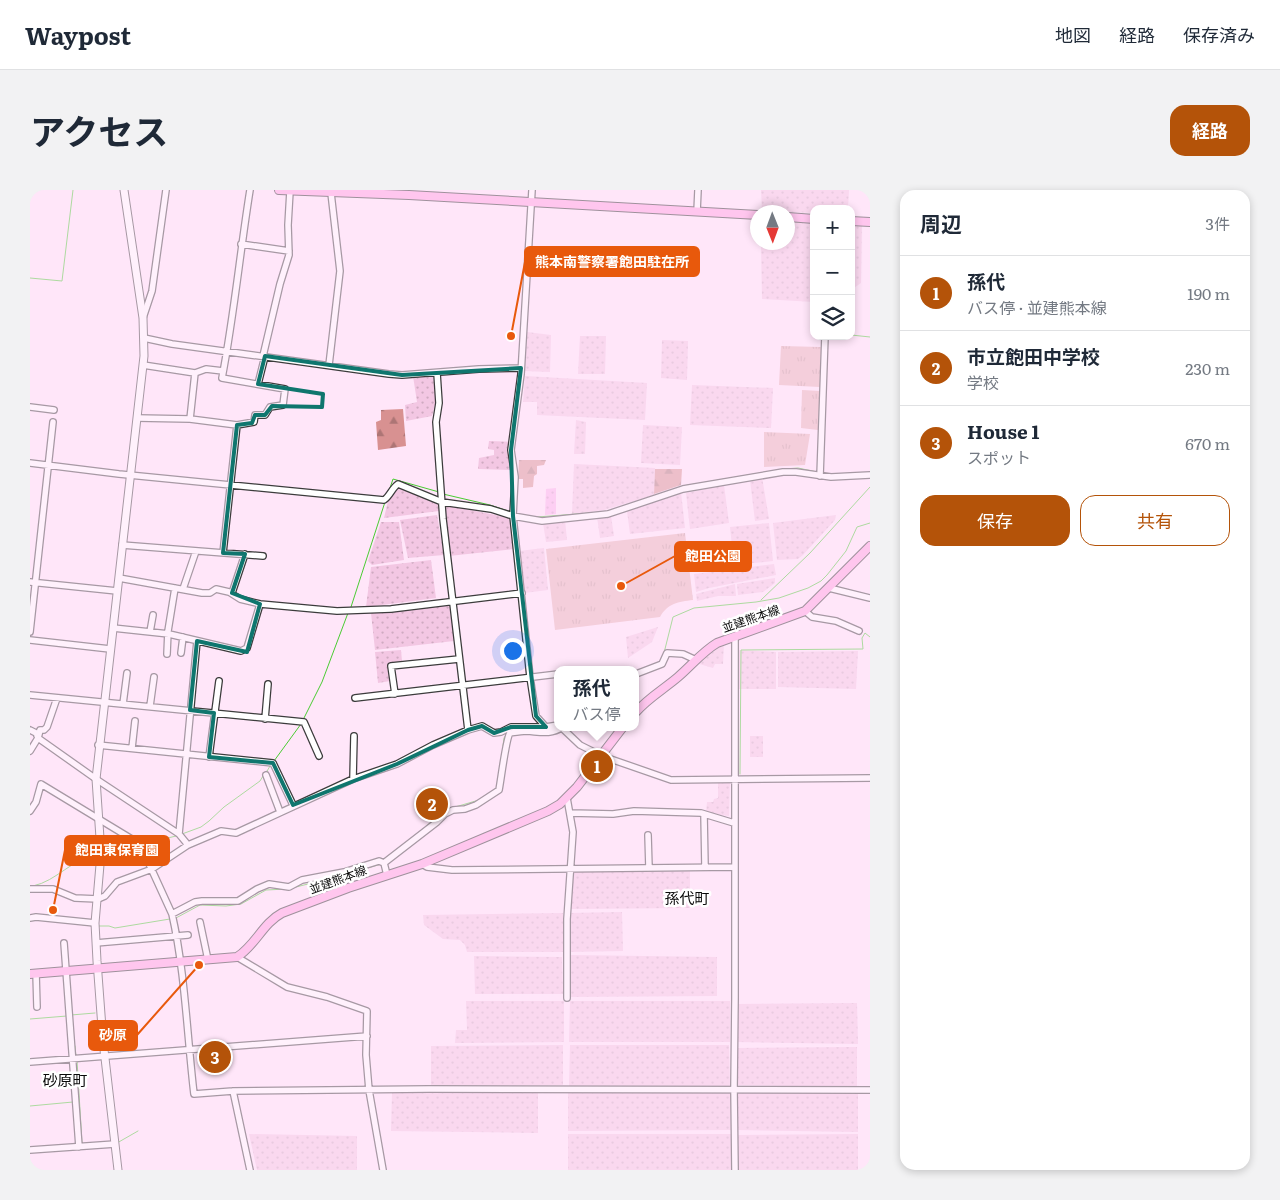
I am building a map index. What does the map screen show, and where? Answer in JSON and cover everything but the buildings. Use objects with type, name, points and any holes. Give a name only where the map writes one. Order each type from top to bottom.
[{"type":"main road","points":[[280,190],[750,215]]},
{"type":"main road","points":[[795,218],[810,219]]},
{"type":"main road","points":[[855,221],[870,222]]},
{"type":"main road","name":"並建熊本線","points":[[639,709],[680,676],[709,648],[735,636],[805,611],[870,546]]},
{"type":"main road","name":"並建熊本線","points":[[237,957],[246,950],[266,925],[282,913],[339,891],[422,864],[548,811],[567,798],[620,731]]},
{"type":"main road","points":[[33,973],[237,957]]},
{"type":"street","points":[[118,1170],[97,968],[96,923],[101,861],[96,780],[98,745],[143,365],[143,318],[124,190]]},
{"type":"street","points":[[143,318],[152,291],[166,190]]},
{"type":"street","points":[[137,418],[190,419],[237,425],[254,422],[255,415],[265,415],[270,407],[283,405],[284,388],[222,378],[250,190]]},
{"type":"street","points":[[532,190],[521,368],[511,450],[515,477],[513,516],[530,677],[536,716],[546,727]]},
{"type":"street","points":[[697,212],[698,190]]},
{"type":"street","points":[[258,384],[280,284],[288,263],[288,224],[293,191]]},
{"type":"street","points":[[329,365],[340,271],[331,193]]},
{"type":"street","points":[[241,244],[289,251]]},
{"type":"street","points":[[144,338],[172,344],[396,375],[521,368]]},
{"type":"street","points":[[820,476],[825,340]]},
{"type":"street","points":[[143,365],[195,372],[206,369],[223,371]]},
{"type":"street","points":[[190,419],[195,372]]},
{"type":"street","points":[[437,373],[439,403],[436,422],[443,519],[468,730]]},
{"type":"street","points":[[30,407],[54,410]]},
{"type":"street","points":[[30,631],[32,582],[53,422]]},
{"type":"street","points":[[224,553],[237,425]]},
{"type":"street","points":[[30,464],[384,500],[388,498],[393,487],[398,484],[442,502],[491,509],[513,516],[542,521],[608,514],[683,489],[709,483],[783,472],[831,477],[870,475]]},
{"type":"street","points":[[122,545],[263,556]]},
{"type":"street","points":[[183,589],[196,551]]},
{"type":"street","points":[[232,593],[245,554]]},
{"type":"street","points":[[119,578],[207,593],[216,589],[232,593],[235,598],[260,604],[304,610],[356,611],[391,609],[522,593]]},
{"type":"street","points":[[32,582],[117,590]]},
{"type":"street","points":[[167,654],[175,588]]},
{"type":"street","points":[[829,588],[870,598]]},
{"type":"street","points":[[113,628],[168,634],[241,651],[246,650],[260,604]]},
{"type":"street","points":[[805,611],[812,617],[836,621],[859,631]]},
{"type":"street","points":[[150,632],[153,615]]},
{"type":"street","points":[[735,636],[735,1170]]},
{"type":"street","points":[[181,652],[183,637]]},
{"type":"street","points":[[30,640],[110,648]]},
{"type":"street","points":[[179,834],[197,641]]},
{"type":"street","points":[[639,673],[662,664],[667,653],[683,654],[696,660]]},
{"type":"street","points":[[395,694],[391,666],[459,659]]},
{"type":"street","points":[[123,704],[127,673]]},
{"type":"street","points":[[356,698],[554,674]]},
{"type":"street","points":[[150,706],[154,677]]},
{"type":"street","points":[[209,757],[220,681]]},
{"type":"street","points":[[265,719],[268,684]]},
{"type":"street","points":[[30,695],[304,722],[319,756]]},
{"type":"street","points":[[30,750],[38,738],[40,730],[44,730],[47,726],[57,698]]},
{"type":"street","points":[[132,748],[134,721]]},
{"type":"street","points":[[30,889],[53,889],[75,898],[98,899],[105,896],[117,882],[152,869],[188,845],[221,831],[236,833],[353,779],[397,764],[433,745],[468,730],[482,726],[494,732],[501,732],[511,727],[554,727]]},
{"type":"street","points":[[30,730],[36,733],[38,738],[96,780],[179,834],[188,845]]},
{"type":"street","points":[[384,863],[445,814],[453,810],[465,809],[476,805],[499,790],[507,738],[510,733],[527,731],[548,733],[554,730]]},
{"type":"street","points":[[565,731],[580,745],[602,756],[671,780],[870,778]]},
{"type":"street","points":[[353,779],[354,736]]},
{"type":"street","points":[[98,745],[273,763],[293,806]]},
{"type":"street","points":[[266,775],[280,812]]},
{"type":"street","points":[[30,811],[36,802],[41,784],[140,844],[172,914],[181,962],[194,1094],[233,1091],[369,1090],[870,1090]]},
{"type":"street","points":[[566,998],[567,919],[573,832],[567,798]]},
{"type":"street","points":[[570,813],[613,814],[634,811],[704,814],[734,823]]},
{"type":"street","points":[[704,814],[705,867]]},
{"type":"street","points":[[648,835],[649,868]]},
{"type":"street","points":[[172,914],[195,902],[238,901],[269,884],[288,886],[302,880],[344,872],[379,861],[384,863]]},
{"type":"street","points":[[384,863],[387,875]]},
{"type":"street","points":[[422,864],[427,867],[452,870],[734,867]]},
{"type":"street","points":[[30,918],[96,923]]},
{"type":"street","points":[[200,922],[208,960]]},
{"type":"street","points":[[96,943],[188,935]]},
{"type":"street","points":[[64,943],[79,1147]]},
{"type":"street","points":[[237,957],[287,987],[367,1010],[366,1055],[369,1090],[383,1170]]},
{"type":"street","points":[[33,973],[38,1007]]},
{"type":"street","points":[[30,1062],[367,1036]]},
{"type":"street","points":[[233,1091],[250,1170]]},
{"type":"street","points":[[30,1150],[115,1144]]},
{"type":"highlighted area","points":[[265,356],[402,375],[521,368],[511,450],[513,516],[536,716],[546,727],[511,727],[494,733],[482,726],[468,730],[397,764],[293,805],[273,763],[209,757],[214,713],[190,710],[197,641],[247,652],[260,604],[232,593],[245,554],[223,553],[237,425],[252,423],[255,415],[265,415],[272,406],[322,407],[323,394],[258,384]]},
{"type":"shaded area","points":[[761,190],[849,190],[848,205],[810,205],[810,213],[795,212],[795,205],[762,205]]},
{"type":"shaded area","points":[[795,221],[810,222],[810,302],[762,299],[761,250],[795,250]]},
{"type":"shaded area","points":[[855,224],[862,225],[861,283],[855,287]]},
{"type":"shaded area","points":[[527,332],[551,335],[550,372],[523,371]]},
{"type":"shaded area","points":[[580,336],[606,336],[605,374],[578,374]]},
{"type":"shaded area","points":[[662,340],[688,341],[687,380],[661,378]]},
{"type":"shaded area","points":[[433,374],[436,400],[432,416],[406,421],[405,405],[417,402],[413,376]]},
{"type":"shaded area","points":[[525,376],[647,383],[645,420],[537,415],[537,402],[523,402]]},
{"type":"shaded area","points":[[692,385],[773,388],[771,428],[690,425]]},
{"type":"shaded area","points":[[576,420],[586,422],[585,454],[574,454]]},
{"type":"shaded area","points":[[643,425],[682,427],[680,465],[641,463]]},
{"type":"shaded area","points":[[489,441],[515,442],[511,470],[478,469],[479,458],[494,455],[494,450],[488,449]]},
{"type":"shaded area","points":[[574,464],[655,468],[654,495],[604,510],[572,514]]},
{"type":"shaded area","points":[[762,477],[769,519],[755,521],[750,480]]},
{"type":"shaded area","points":[[724,485],[729,523],[690,529],[686,493]]},
{"type":"shaded area","points":[[398,486],[439,503],[439,511],[384,518],[388,501]]},
{"type":"shaded area","points":[[681,492],[685,528],[630,534],[627,511]]},
{"type":"shaded area","points":[[444,505],[511,518],[514,549],[449,556]]},
{"type":"shaded area","points":[[437,515],[444,555],[408,558],[400,520]]},
{"type":"shaded area","points":[[836,515],[835,520],[798,559],[777,560],[773,523]]},
{"type":"shaded area","points":[[611,516],[614,536],[600,538],[597,517]]},
{"type":"shaded area","points":[[565,520],[567,540],[546,542],[543,523]]},
{"type":"shaded area","points":[[381,522],[399,522],[404,560],[372,565],[368,561]]},
{"type":"shaded area","points":[[769,523],[773,561],[734,565],[730,527]]},
{"type":"shaded area","points":[[544,548],[548,590],[524,593],[519,551]]},
{"type":"shaded area","points":[[431,560],[436,598],[366,607],[371,567]]},
{"type":"shaded area","points":[[774,564],[776,575],[696,592],[694,574]]},
{"type":"shaded area","points":[[775,578],[775,583],[763,592],[738,595],[737,584]]},
{"type":"shaded area","points":[[735,584],[736,596],[718,596],[697,601],[696,594]]},
{"type":"shaded area","points":[[450,603],[454,641],[375,650],[371,613]]},
{"type":"shaded area","points":[[658,627],[652,642],[628,658],[626,637]]},
{"type":"shaded area","points":[[724,643],[723,664],[715,664],[713,668],[696,663],[710,650]]},
{"type":"shaded area","points":[[401,650],[402,661],[388,664],[390,681],[378,683],[375,652]]},
{"type":"shaded area","points":[[737,650],[776,652],[776,689],[737,689]]},
{"type":"shaded area","points":[[858,651],[856,689],[778,687],[778,652]]},
{"type":"shaded area","points":[[750,736],[763,736],[763,757],[750,757]]},
{"type":"shaded area","points":[[718,782],[730,782],[729,816],[706,813],[707,802],[713,802],[714,799],[718,798]]},
{"type":"shaded area","points":[[572,870],[690,870],[690,908],[570,909]]},
{"type":"shaded area","points":[[622,912],[623,951],[568,952],[569,913]]},
{"type":"shaded area","points":[[563,913],[563,952],[467,952],[465,945],[460,940],[443,939],[424,925],[423,915]]},
{"type":"shaded area","points":[[570,955],[717,957],[717,996],[568,997]]},
{"type":"shaded area","points":[[474,956],[562,957],[563,994],[475,994]]},
{"type":"shaded area","points":[[466,1001],[564,1001],[564,1042],[455,1043],[456,1030],[467,1030]]},
{"type":"shaded area","points":[[570,1001],[730,1001],[730,1042],[569,1042]]},
{"type":"shaded area","points":[[857,1003],[858,1044],[737,1042],[738,1004]]},
{"type":"shaded area","points":[[563,1045],[563,1085],[431,1087],[431,1046]]},
{"type":"shaded area","points":[[570,1045],[729,1045],[730,1086],[569,1086]]},
{"type":"shaded area","points":[[857,1047],[857,1087],[737,1085],[737,1048]]},
{"type":"shaded area","points":[[568,1091],[731,1092],[731,1130],[568,1131]]},
{"type":"shaded area","points":[[858,1091],[858,1132],[737,1130],[738,1092]]},
{"type":"shaded area","points":[[538,1092],[538,1133],[391,1131],[392,1093]]},
{"type":"shaded area","points":[[249,1134],[357,1136],[357,1170],[257,1170]]},
{"type":"shaded area","points":[[568,1134],[731,1134],[731,1170],[568,1170]]},
{"type":"shaded area","points":[[858,1134],[858,1170],[738,1170],[738,1135]]},
{"type":"green space","points":[[781,346],[821,347],[820,387],[779,385]]},
{"type":"green space","points":[[802,390],[820,391],[818,430],[801,428]]},
{"type":"green space","points":[[403,409],[406,446],[378,450],[376,422],[381,420],[381,410]]},
{"type":"green space","points":[[764,432],[810,434],[805,465],[764,467]]},
{"type":"green space","points":[[519,460],[546,460],[544,465],[537,466],[533,487],[523,488],[523,479],[518,479]]},
{"type":"green space","points":[[655,469],[682,469],[681,485],[654,494]]},
{"type":"green space","points":[[685,533],[693,600],[670,606],[660,617],[555,630],[546,549]]},
{"type":"sand","points":[[556,488],[556,514],[545,515],[546,489]]},
{"type":"waterway","points":[[30,278],[62,281],[73,190]]},
{"type":"waterway","points":[[855,335],[870,337]]},
{"type":"waterway","points":[[683,486],[784,469],[798,468],[817,472]]},
{"type":"waterway","points":[[389,491],[393,479],[439,492]]},
{"type":"waterway","points":[[761,600],[810,553],[870,487]]},
{"type":"waterway","points":[[443,494],[511,512]]},
{"type":"waterway","points":[[351,607],[385,502]]},
{"type":"waterway","points":[[537,517],[590,513]]},
{"type":"waterway","points":[[664,653],[673,617],[694,608],[779,598],[808,588],[821,581],[827,575],[846,551],[857,527],[870,523]]},
{"type":"waterway","points":[[303,720],[322,682],[348,613]]},
{"type":"waterway","points":[[740,774],[741,650],[863,649],[862,638],[865,633],[870,637]]},
{"type":"waterway","points":[[274,761],[301,724]]},
{"type":"waterway","points":[[503,746],[507,733]]},
{"type":"waterway","points":[[266,773],[270,766]]},
{"type":"waterway","points":[[182,834],[201,827],[224,807],[260,781],[263,776]]},
{"type":"waterway","points":[[417,834],[445,810],[479,800]]},
{"type":"waterway","points":[[143,844],[176,836]]},
{"type":"waterway","points":[[104,852],[137,845]]},
{"type":"waterway","points":[[33,886],[49,880],[80,860],[98,854]]},
{"type":"waterway","points":[[361,870],[381,864]]},
{"type":"waterway","points":[[296,887],[340,876]]},
{"type":"waterway","points":[[176,918],[200,905],[226,906],[241,904],[266,890],[287,889]]},
{"type":"waterway","points":[[97,926],[115,928],[170,919]]},
{"type":"waterway","points":[[70,923],[93,926]]},
{"type":"waterway","points":[[71,1015],[95,1013]]},
{"type":"waterway","points":[[30,1019],[67,1016]]},
{"type":"waterway","points":[[75,1046],[76,1056]]},
{"type":"waterway","points":[[77,1060],[82,1143]]},
{"type":"waterway","points":[[30,1106],[73,1102]]},
{"type":"waterway","points":[[117,1143],[138,1131]]},
{"type":"place","name":"熊本南警察署飽田駐在所","points":[[511,336]]},
{"type":"place","name":"飽田公園","points":[[621,586]]},
{"type":"place","name":"孫代","points":[[597,766]]},
{"type":"place","name":"市立飽田中学校","points":[[432,804]]},
{"type":"place","name":"飽田東保育園","points":[[53,910]]},
{"type":"place","name":"砂原","points":[[199,965]]},
{"type":"place","name":"House 1","points":[[215,1057]]},
{"type":"district","name":"孫代町","points":[[687,899]]},
{"type":"district","name":"砂原町","points":[[65,1081]]}]
